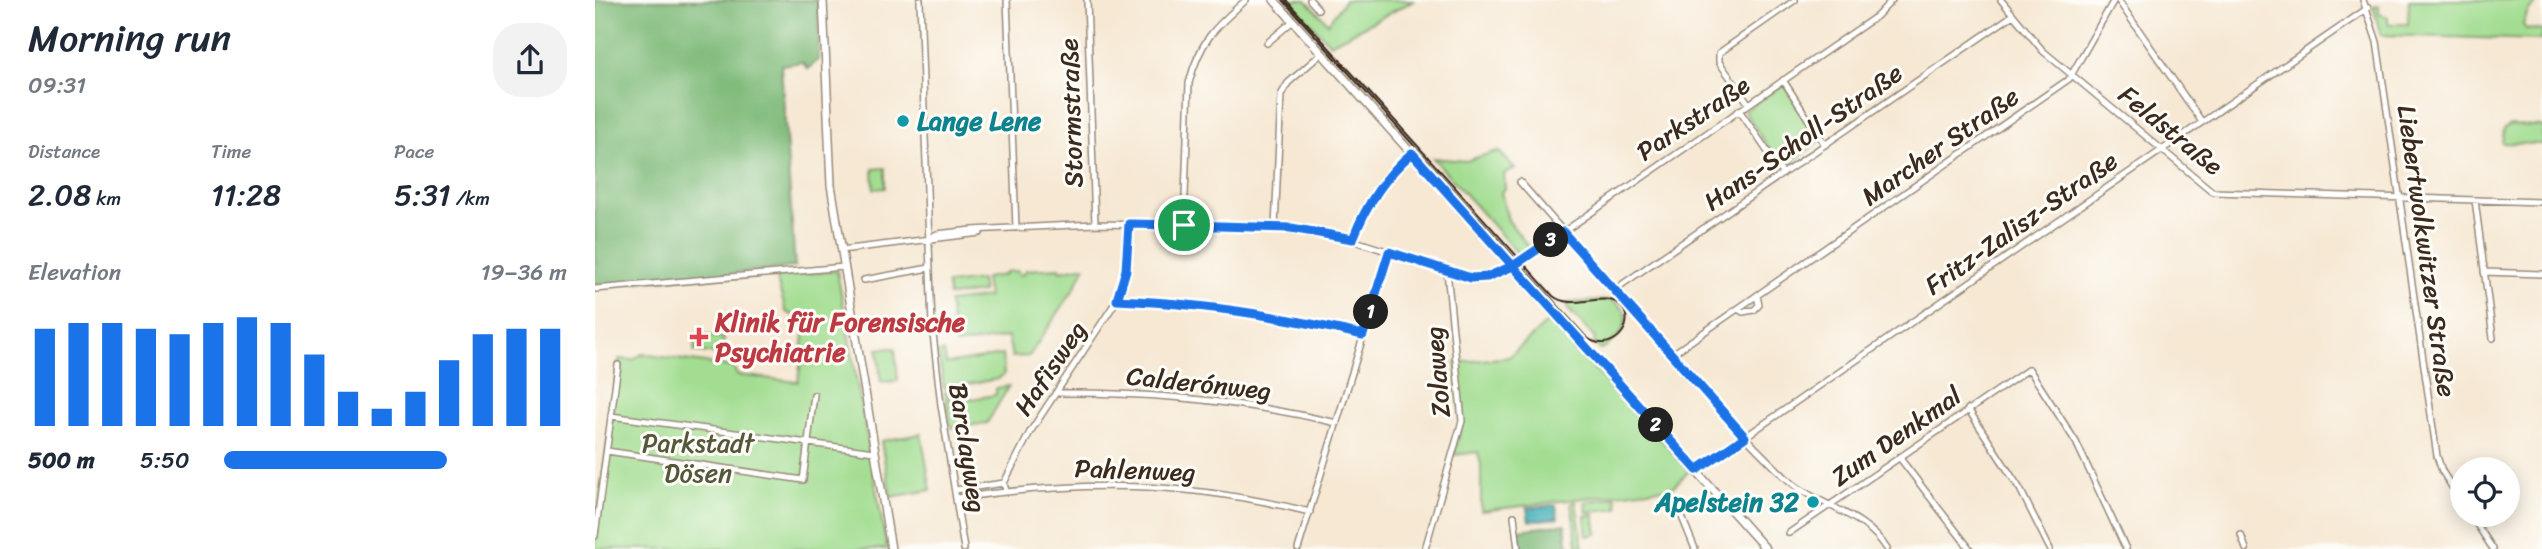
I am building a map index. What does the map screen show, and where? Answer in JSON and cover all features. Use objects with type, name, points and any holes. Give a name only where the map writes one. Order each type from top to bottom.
[{"type":"main road","points":[[823,0],[830,173],[891,549]]},
{"type":"main road","points":[[1275,0],[1766,549]]},
{"type":"street","name":"Barclayweg","points":[[920,0],[932,325],[964,549]]},
{"type":"street","points":[[1007,0],[1016,228]]},
{"type":"street","name":"Stormstraße","points":[[1087,0],[1095,225]]},
{"type":"street","points":[[1184,225],[1189,83],[1195,61],[1205,41],[1246,0]]},
{"type":"street","points":[[1748,104],[1719,62],[1719,53],[1795,0]]},
{"type":"street","name":"Parkstraße","points":[[841,250],[1016,228],[1129,224],[1275,227],[1308,229],[1353,239],[1447,271],[1480,278],[1513,266],[1882,12],[1892,0]]},
{"type":"street","name":"Feldstraße","points":[[2001,0],[2038,46],[2213,192],[2542,202]]},
{"type":"street","points":[[2116,0],[2202,122]]},
{"type":"street","name":"Marcher Straße","points":[[1671,355],[2069,79],[2116,0]]},
{"type":"street","name":"Liebertwolkwitzer Straße","points":[[2364,0],[2377,42],[2440,467],[2450,483]]},
{"type":"street","points":[[1312,1],[1318,9]]},
{"type":"street","name":"Fritz-Zalisz-Straße","points":[[1697,470],[2368,8]]},
{"type":"street","name":"Hans-Scholl-Straße","points":[[1614,290],[2013,15]]},
{"type":"street","points":[[1267,43],[1293,21]]},
{"type":"street","points":[[1275,227],[1281,95],[1288,83],[1322,53]]},
{"type":"street","points":[[1783,80],[1825,145]]},
{"type":"street","points":[[1739,110],[1783,174]]},
{"type":"street","points":[[1353,239],[1375,193],[1396,166],[1412,153]]},
{"type":"street","points":[[1520,183],[1745,437],[1791,483],[1863,523],[1879,536],[1887,549]]},
{"type":"street","points":[[2475,200],[2493,338]]},
{"type":"street","name":"Hafisweg","points":[[1004,483],[1030,432],[1117,300],[1126,270],[1129,224]]},
{"type":"street","points":[[1299,549],[1389,252]]},
{"type":"street","points":[[595,289],[844,267]]},
{"type":"street","points":[[864,280],[929,268]]},
{"type":"street","name":"Zolaweg","points":[[1425,549],[1462,421],[1447,271]]},
{"type":"street","points":[[2484,272],[2542,274]]},
{"type":"street","name":"Marcher Straße","points":[[1738,309],[1743,312],[1754,310],[1759,305],[1757,296]]},
{"type":"street","points":[[1117,300],[1249,311],[1363,335]]},
{"type":"street","points":[[595,536],[598,491],[607,451],[618,365]]},
{"type":"street","name":"Zum Denkmal","points":[[1789,533],[2029,369],[2076,442],[2126,549]]},
{"type":"street","name":"Calderónweg","points":[[1056,393],[1148,394],[1200,398],[1283,411],[1337,424]]},
{"type":"street","points":[[607,451],[803,480],[814,395]]},
{"type":"street","points":[[1968,409],[2020,489],[2050,549]]},
{"type":"street","points":[[611,416],[874,452]]},
{"type":"street","points":[[1899,457],[1970,549]]},
{"type":"street","points":[[2430,462],[2440,467]]},
{"type":"street","points":[[955,490],[1004,483],[1006,491]]},
{"type":"street","name":"Pahlenweg","points":[[957,498],[1077,485],[1142,485],[1222,494],[1310,512]]},
{"type":"street","points":[[1514,516],[1518,549]]},
{"type":"street","points":[[1682,517],[1695,549]]},
{"type":"street","points":[[2478,527],[2493,549]]},
{"type":"street","points":[[2241,535],[2246,549]]},
{"type":"green space","points":[[595,0],[818,0],[819,59],[808,69],[802,62],[781,65],[795,267],[595,286]]},
{"type":"green space","points":[[1289,0],[1306,0],[1328,23],[1345,0],[1415,0],[1330,44]]},
{"type":"green space","points":[[2409,0],[2540,0],[2528,11],[2523,25],[2526,29],[2542,30],[2542,40],[2381,35],[2373,7],[2379,6],[2379,14],[2388,17],[2388,24],[2408,24]]},
{"type":"green space","points":[[1784,84],[1820,141],[1783,170],[1744,111]]},
{"type":"green space","points":[[2510,125],[2542,126],[2542,144],[2502,143],[2504,129]]},
{"type":"green space","points":[[1498,151],[1515,168],[1504,174],[1505,189],[1501,192],[1508,220],[1530,249],[1520,256],[1433,158],[1466,161]]},
{"type":"green space","points":[[885,168],[885,188],[874,189],[873,169]]},
{"type":"green space","points":[[1085,266],[1074,289],[1029,356],[1012,357],[1008,337],[955,345],[949,302],[988,297],[985,278],[1004,275],[1005,272],[1018,271],[1019,275],[1026,270],[1060,268],[1060,271]]},
{"type":"green space","name":"Parkstadt Dösen","points":[[837,271],[887,549],[595,549],[595,532],[619,359],[633,360],[642,354],[733,367],[737,375],[798,382],[806,321],[786,312],[776,277]]},
{"type":"green space","points":[[981,280],[983,292],[949,296],[947,284]]},
{"type":"green space","points":[[1610,300],[1619,305],[1626,318],[1615,340],[1601,350],[1594,344],[1595,338],[1567,308],[1568,303]]},
{"type":"green space","points":[[1549,321],[1690,470],[1673,487],[1481,511],[1481,465],[1478,452],[1454,455],[1462,421],[1456,363],[1509,357]]},
{"type":"green space","points":[[697,334],[724,338],[722,355],[694,351]]},
{"type":"green space","points":[[895,348],[898,381],[881,382],[878,349]]},
{"type":"green space","points":[[944,352],[946,364],[1002,355],[1004,374],[998,379],[944,388],[938,353]]},
{"type":"green space","points":[[1009,386],[987,423],[951,428],[945,392],[949,391],[952,402],[996,395],[996,388]]},
{"type":"green space","points":[[921,434],[931,490],[891,497],[881,441]]},
{"type":"green space","points":[[1616,497],[1618,508],[1587,512],[1585,502]]},
{"type":"green space","points":[[1576,502],[1583,549],[1578,549],[1571,503]]},
{"type":"green space","points":[[1594,514],[1597,534],[1587,536],[1585,516]]},
{"type":"green space","points":[[1565,524],[1568,549],[1521,549],[1519,530]]},
{"type":"water","points":[[1556,505],[1558,518],[1529,521],[1527,508]]},
{"type":"tram line","points":[[1283,0],[1586,337],[1604,343],[1619,336],[1626,322],[1626,314],[1621,306],[1614,301],[1570,302],[1553,296],[1286,0]]},
{"type":"place","name":"Lange Lene","points":[[903,121]]},
{"type":"place","name":"Klinik für Forensische Psychiatrie","points":[[699,337]]},
{"type":"place","name":"Apelstein 32","points":[[1813,502]]},
{"type":"route","points":[[1184,225],[1129,224],[1126,270],[1117,300],[1249,311],[1363,335],[1389,252],[1471,278],[1487,277],[1513,266],[1697,470],[1745,437],[1563,232],[1513,266],[1412,153],[1396,166],[1375,193],[1353,239],[1308,229],[1184,225]]}]
